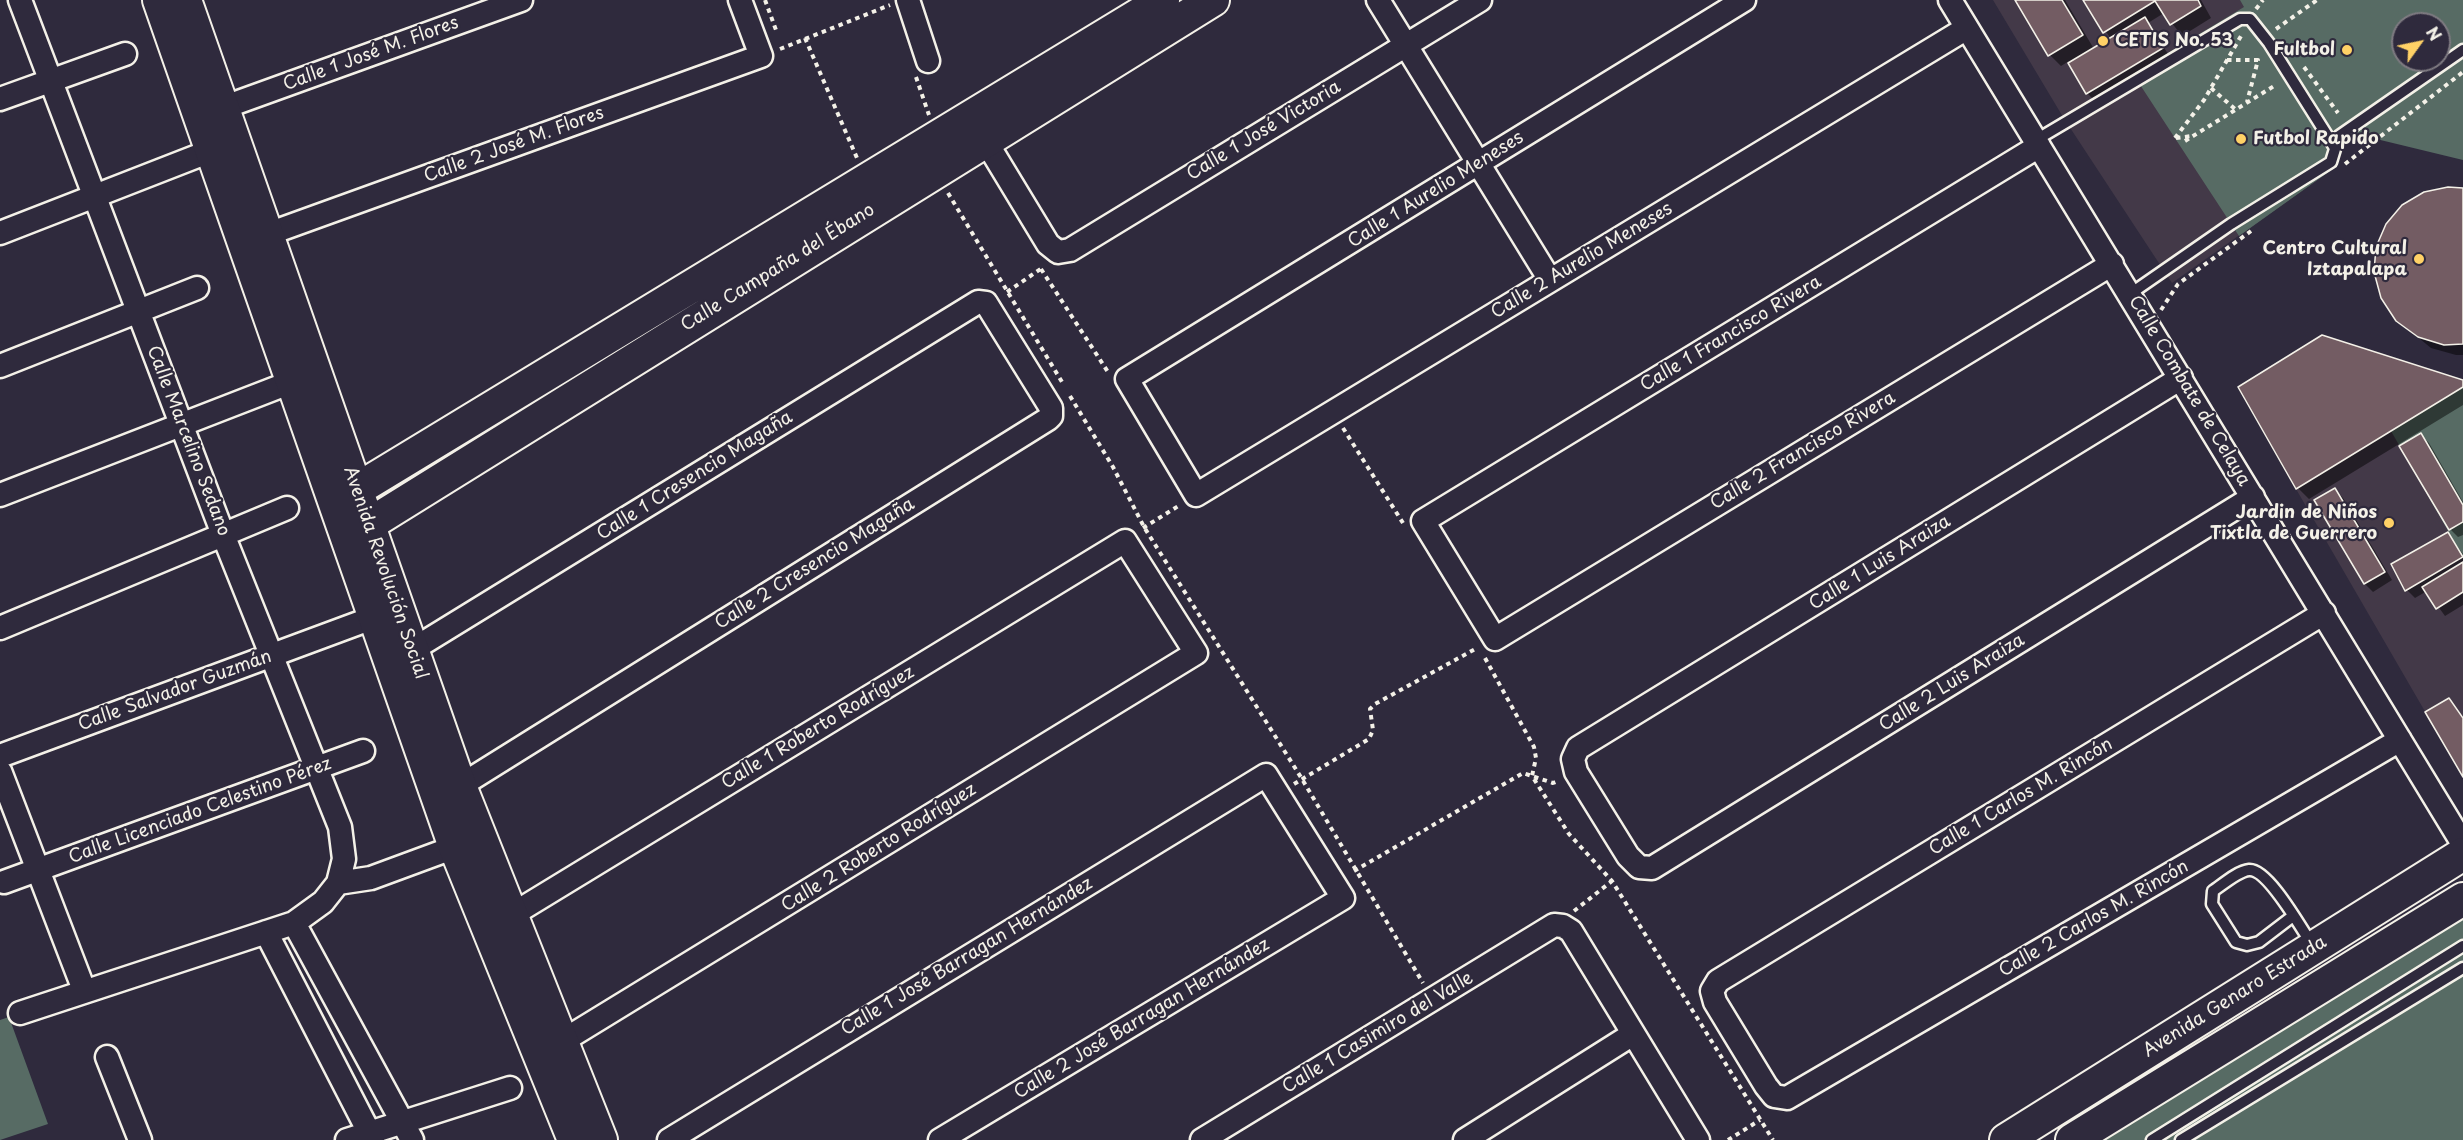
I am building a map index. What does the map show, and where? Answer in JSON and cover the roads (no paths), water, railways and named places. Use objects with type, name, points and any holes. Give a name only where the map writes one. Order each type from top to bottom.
[{"type":"street","name":"Calle Marcelino Sedano","points":[[20,0],[224,537],[319,768],[340,827],[344,859],[338,883]]},
{"type":"street","name":"Avenida Revolución Social","points":[[159,0],[294,381],[345,498]]},
{"type":"street","name":"Avenida Revolución Social","points":[[185,0],[268,234],[357,532],[412,650],[460,786],[510,916],[601,1140]]},
{"type":"street","name":"Calle 1 José M. Flores","points":[[222,108],[521,0]]},
{"type":"street","name":"Calle 2 José M. Flores","points":[[268,234],[761,57],[740,0]]},
{"type":"street","name":"Calle Campaña del Ébano","points":[[357,532],[985,140],[1142,28],[1162,0]]},
{"type":"street","name":"Calle Campaña del Ébano","points":[[345,498],[867,180],[1142,28],[1213,0]]},
{"type":"street","points":[[1378,0],[1550,280]]},
{"type":"street","name":"Calle 1 José Victoria","points":[[985,140],[1053,248],[1070,250],[1480,0]]},
{"type":"street","name":"Calle 1 Aurelio Meneses","points":[[1196,495],[1127,379],[1744,0]]},
{"type":"street","name":"Calle Combate de Celaya","points":[[1950,0],[2463,844]]},
{"type":"street","points":[[902,1],[928,61]]},
{"type":"street","name":"Calle 2 Aurelio Meneses","points":[[1196,495],[1967,28]]},
{"type":"street","points":[[0,99],[125,54]]},
{"type":"street","name":"Calle 1 Francisco Rivera","points":[[1495,639],[1423,521],[2037,143]]},
{"type":"street","points":[[0,233],[97,198],[213,150]]},
{"type":"street","name":"Calle 2 Francisco Rivera","points":[[1495,639],[2112,264]]},
{"type":"street","points":[[0,366],[197,288]]},
{"type":"street","name":"Calle 1 Cresencio Magaña","points":[[412,650],[982,303]]},
{"type":"street","name":"Calle 2 Cresencio Magaña","points":[[460,786],[1051,416],[1052,408],[982,303]]},
{"type":"street","name":"Calle 1 Luis Araiza","points":[[1576,772],[1573,759],[1578,748],[2181,378]]},
{"type":"street","points":[[0,495],[294,381]]},
{"type":"street","points":[[389,472],[391,489],[404,501]]},
{"type":"street","name":"Calle 2 Luis Araiza","points":[[1576,772],[1628,856],[1639,867],[1652,868],[2253,497]]},
{"type":"street","points":[[0,628],[224,537],[287,508]]},
{"type":"street","name":"Avenida Revolución Social","points":[[357,532],[363,622],[574,1140]]},
{"type":"street","name":"Calle 1 Roberto Rodríguez","points":[[510,916],[1125,541],[1196,653]]},
{"type":"street","name":"Calle 1 Carlos M. Rincón","points":[[1787,1098],[1774,1096],[1766,1086],[1715,1002],[1712,991],[1718,981],[2324,613]]},
{"type":"street","name":"Calle Salvador Guzmán","points":[[0,756],[363,622]]},
{"type":"street","name":"Calle 2 Roberto Rodríguez","points":[[561,1042],[1196,653]]},
{"type":"street","name":"Calle 2 Carlos M. Rincón","points":[[1787,1098],[2400,740]]},
{"type":"street","name":"Calle Licenciado Celestino Pérez","points":[[4,882],[363,751]]},
{"type":"street","points":[[0,771],[84,990]]},
{"type":"street","name":"Calle 1 José Barragan Hernández","points":[[669,1140],[1266,775],[1339,890]]},
{"type":"street","points":[[20,1013],[84,990],[294,923],[323,902],[338,883],[371,878],[455,847]]},
{"type":"street","name":"Avenida Genaro Estrada","points":[[2006,1140],[2463,854]]},
{"type":"street","name":"Calle 2 José Barragan Hernández","points":[[940,1140],[1339,890]]},
{"type":"street","name":"Avenida Genaro Estrada","points":[[2072,1140],[2463,899]]},
{"type":"street","points":[[294,923],[407,1131]]},
{"type":"street","name":"Calle 1 Casimiro del Valle","points":[[1202,1140],[1433,999],[1559,926],[1571,932],[1633,1034]]},
{"type":"street","points":[[266,932],[371,1136]]},
{"type":"street","points":[[1465,1140],[1633,1034],[1698,1140]]},
{"type":"street","points":[[107,1057],[140,1140]]},
{"type":"street","points":[[347,1140],[407,1131],[510,1088]]},
{"type":"lane","points":[[2037,143],[2240,20],[2250,19],[2269,43],[2335,148]]},
{"type":"lane","points":[[2130,294],[2231,224],[2331,162],[2339,136],[2463,50]]},
{"type":"lane","points":[[2292,916],[2259,942],[2247,945],[2236,942],[2212,904],[2213,891],[2246,870],[2256,870],[2268,880],[2314,947]]},
{"type":"lane","points":[[2152,1140],[2463,946]]},
{"type":"lane","points":[[2181,1140],[2463,968]]},
{"type":"place","name":"CETIS No. 53","points":[[2103,41]]},
{"type":"place","name":"Fultbol","points":[[2347,50]]},
{"type":"place","name":"Futbol Rapido","points":[[2241,139]]},
{"type":"place","name":"Centro Cultural Iztapalapa","points":[[2419,259]]},
{"type":"place","name":"Jardin de Niños Tixtla de Guerrero","points":[[2389,523]]}]
